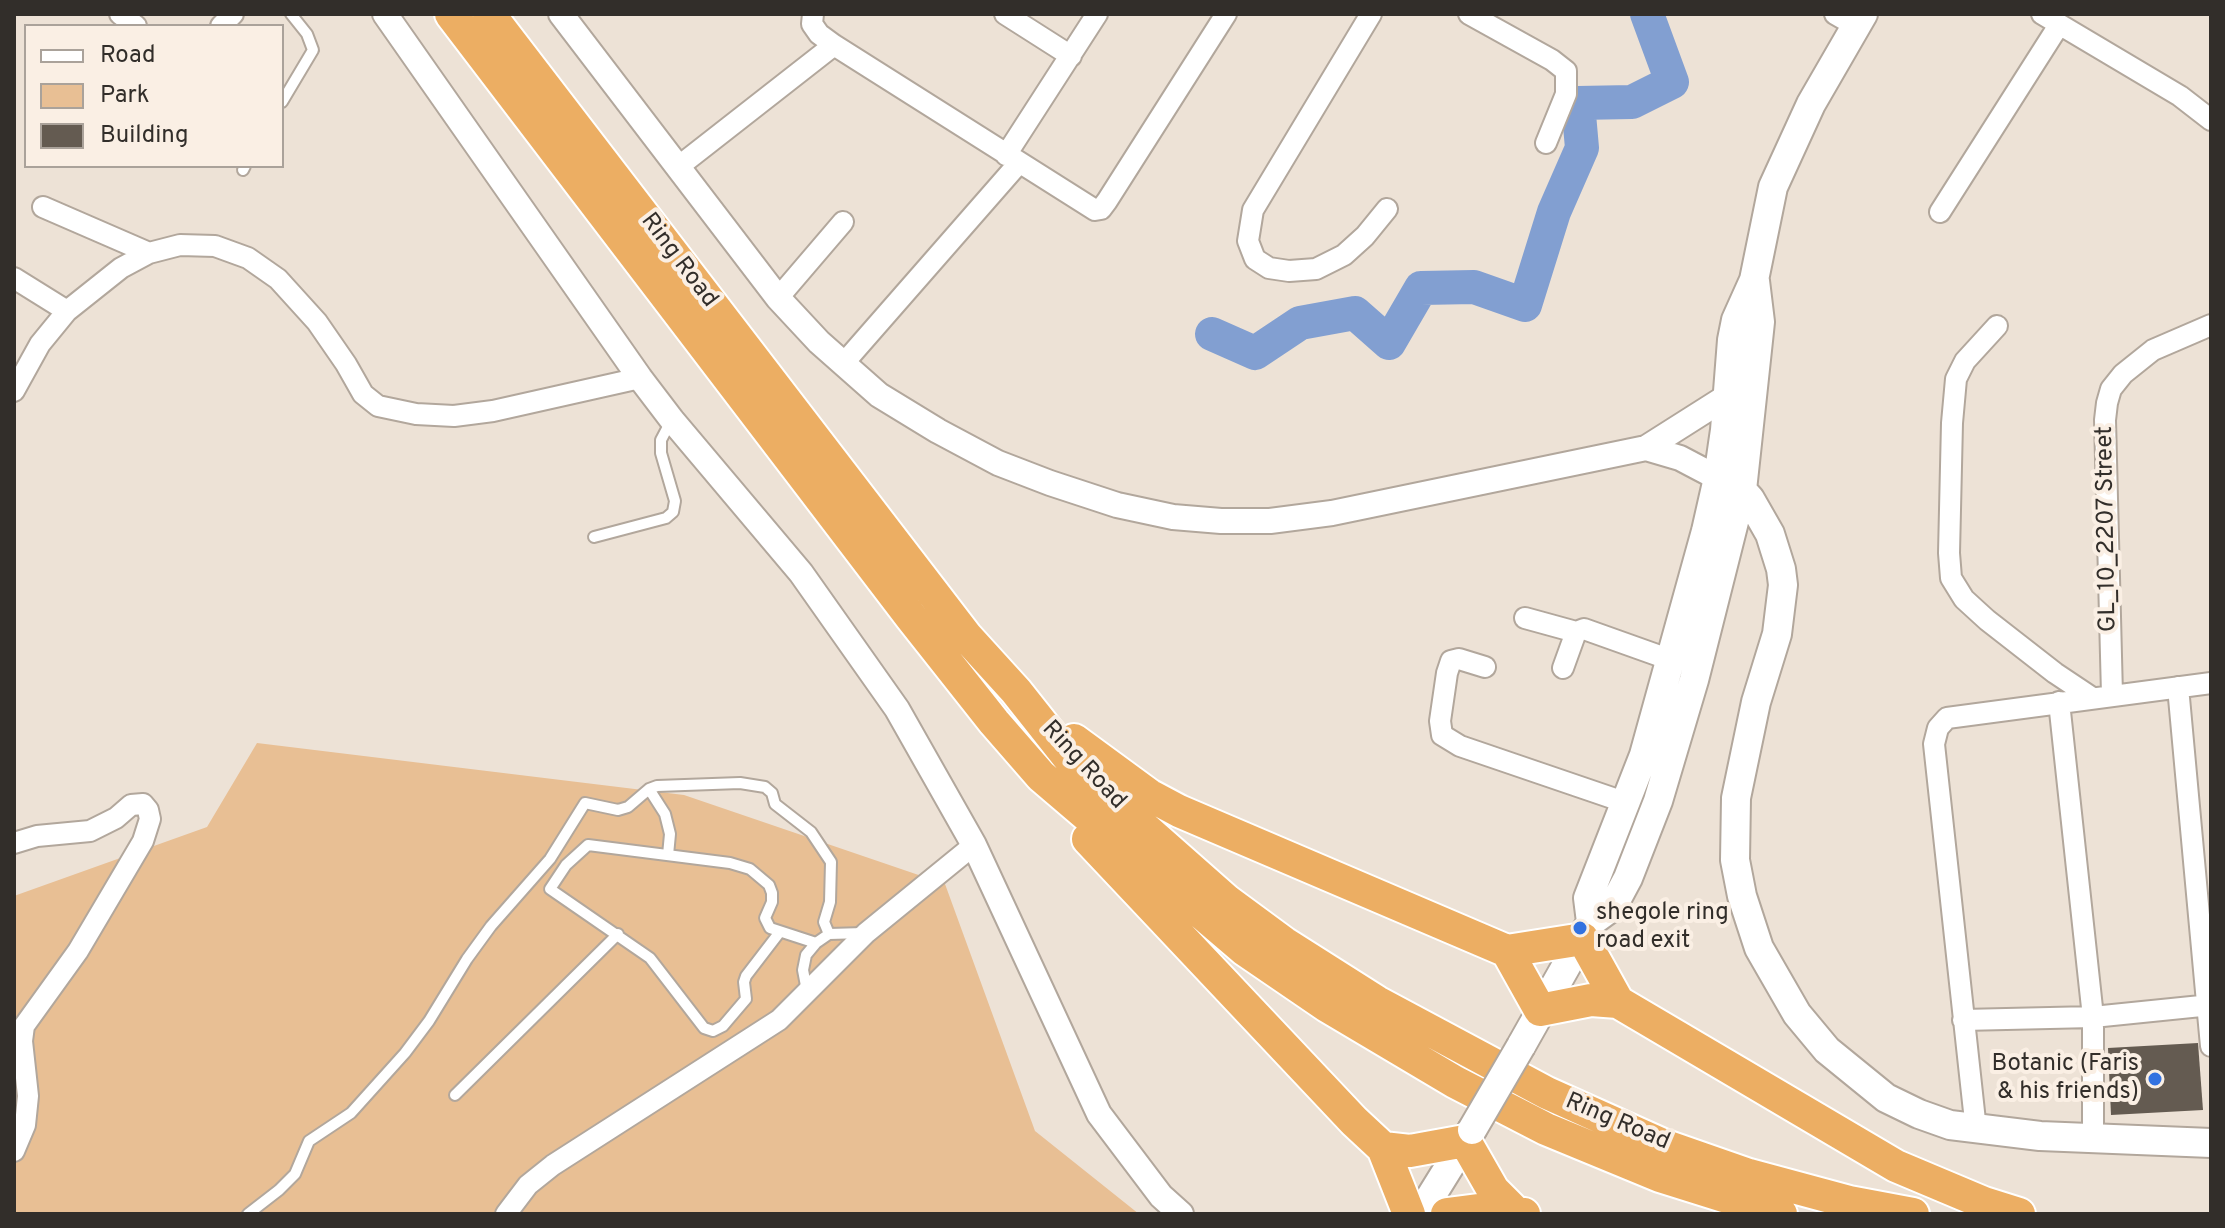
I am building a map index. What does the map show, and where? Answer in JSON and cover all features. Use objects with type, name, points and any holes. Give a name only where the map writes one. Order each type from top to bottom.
[{"type":"highway","name":"Ring Road","points":[[451,14],[902,605],[994,722],[1041,776],[1245,950],[1327,1006],[1455,1082],[1546,1129],[1660,1176],[1781,1214]]},
{"type":"highway","name":"Ring Road","points":[[489,14],[966,636],[1016,691],[1069,758],[1227,901],[1284,943],[1377,1002],[1547,1093],[1663,1145],[1749,1175],[1849,1202],[1913,1214]]},
{"type":"highway","points":[[1016,691],[1111,769],[1179,811],[1507,951],[1540,1010],[1591,1000],[1618,1002],[1896,1166],[1984,1203],[2019,1214]]},
{"type":"highway","points":[[1041,776],[1071,820],[1132,887],[1383,1148],[1409,1214]]},
{"type":"highway","points":[[1507,951],[1587,930],[1618,1002]]},
{"type":"highway","points":[[1383,1148],[1410,1151],[1468,1136],[1493,1190],[1520,1213]]},
{"type":"highway","points":[[1447,1214],[1478,1210],[1520,1213]]},
{"type":"main road","points":[[1587,930],[1588,898],[1644,755],[1671,660],[1730,484],[1728,396],[1736,320],[1754,280],[1773,187],[1851,18]]},
{"type":"main road","points":[[1420,1214],[1587,930],[1613,906],[1628,878],[1658,801],[1694,680],[1760,322],[1754,280]]},
{"type":"main road","points":[[1730,484],[1750,499],[1770,534],[1777,551],[1783,585],[1777,634],[1756,702],[1736,798],[1735,860],[1748,919],[1774,978],[1797,1014],[1827,1050],[1886,1098],[1919,1114],[1976,1130],[2211,1143]]},
{"type":"street","points":[[385,14],[640,378],[801,573],[857,650],[927,759],[974,845],[1099,1114],[1161,1196],[1181,1214]]},
{"type":"street","points":[[561,14],[778,298],[843,364],[879,395],[998,463],[1117,505],[1173,517],[1221,521],[1270,521],[1332,513],[1646,448],[1728,396]]},
{"type":"street","points":[[813,14],[812,24],[819,34],[834,45],[1095,210],[1101,209],[1226,14]]},
{"type":"street","points":[[1005,14],[1071,56]]},
{"type":"street","points":[[843,364],[1012,160],[1097,14]]},
{"type":"street","points":[[1371,14],[1253,210],[1248,241],[1255,259],[1269,268],[1289,271],[1316,269],[1344,255],[1387,209]]},
{"type":"street","points":[[1469,14],[1566,71],[1566,94],[1546,143]]},
{"type":"street","points":[[1940,212],[2051,19],[2180,96],[2211,120]]},
{"type":"street","points":[[678,167],[834,45]]},
{"type":"street","points":[[43,207],[149,253]]},
{"type":"street","points":[[778,298],[843,222]]},
{"type":"street","points":[[14,391],[40,344],[67,311],[121,268],[149,253],[180,245],[215,246],[248,258],[278,279],[317,322],[363,394],[378,406],[416,414],[454,416],[493,411],[640,378]]},
{"type":"street","points":[[14,278],[67,311]]},
{"type":"street","points":[[1997,326],[1965,361],[1956,379],[1952,423],[1951,578],[1964,599],[1987,620],[2055,673],[2101,696]]},
{"type":"street","name":"GL_10_2207 Street","points":[[2101,696],[2105,435],[2111,389],[2123,374],[2153,350],[2211,330]]},
{"type":"street","points":[[1646,448],[1680,458],[1730,484]]},
{"type":"street","points":[[1525,618],[1576,632],[1584,629],[1671,660]]},
{"type":"street","points":[[1563,668],[1576,632]]},
{"type":"street","points":[[1485,667],[1459,659],[1451,661],[1440,721],[1442,735],[1460,746],[1627,803]]},
{"type":"street","points":[[1976,1130],[1934,744],[1938,728],[1947,718],[2211,683]]},
{"type":"street","points":[[2178,687],[2210,1006],[2211,1046]]},
{"type":"street","points":[[2059,702],[2093,1017],[2093,1138]]},
{"type":"street","points":[[14,843],[37,836],[90,831],[116,818],[131,805],[143,804],[150,819],[143,841],[78,951],[24,1026],[22,1041],[28,1096],[25,1125],[14,1151]]},
{"type":"street","points":[[506,1214],[528,1185],[553,1165],[779,1020],[866,933],[974,845]]},
{"type":"street","points":[[1963,1020],[2093,1017],[2210,1006]]},
{"type":"lane","points":[[284,99],[313,50],[307,34],[291,14]]},
{"type":"lane","points":[[594,537],[666,518],[673,512],[675,501],[661,453],[661,440],[672,420]]},
{"type":"lane","points":[[248,1214],[295,1174],[309,1141],[351,1113],[405,1053],[491,926],[535,878],[567,835],[585,803],[618,810],[628,807],[649,789],[673,784],[740,783],[765,787],[772,793],[775,804],[811,832],[831,862],[830,902],[824,922],[829,934]]},
{"type":"lane","points":[[649,789],[665,814],[670,834],[668,855]]},
{"type":"lane","points":[[550,889],[566,865],[588,845],[730,863],[750,869],[769,885],[772,893],[766,924],[779,933],[816,943]]},
{"type":"lane","points":[[535,878],[650,958],[704,1028],[713,1031],[723,1026],[746,999],[746,976],[779,933]]},
{"type":"lane","points":[[808,992],[803,970],[806,955],[816,943],[829,934],[866,933]]},
{"type":"lane","points":[[455,1095],[618,934]]},
{"type":"green space","points":[[257,743],[684,795],[945,884],[1035,1131],[1139,1214],[14,1214],[14,896],[207,827]]},
{"type":"building","name":"Botanic (Faris & his friends)","points":[[2198,1043],[2203,1110],[2111,1115],[2108,1048]]},
{"type":"waterway","points":[[1212,334],[1255,353],[1300,323],[1355,313],[1389,343],[1421,288],[1474,287],[1525,305],[1554,212],[1582,148],[1578,103],[1632,102],[1672,82],[1647,14]]},
{"type":"place","name":"shegole ring road exit","points":[[1580,928]]},
{"type":"place","name":"Botanic (Faris & his friends)","points":[[2155,1079]]}]
